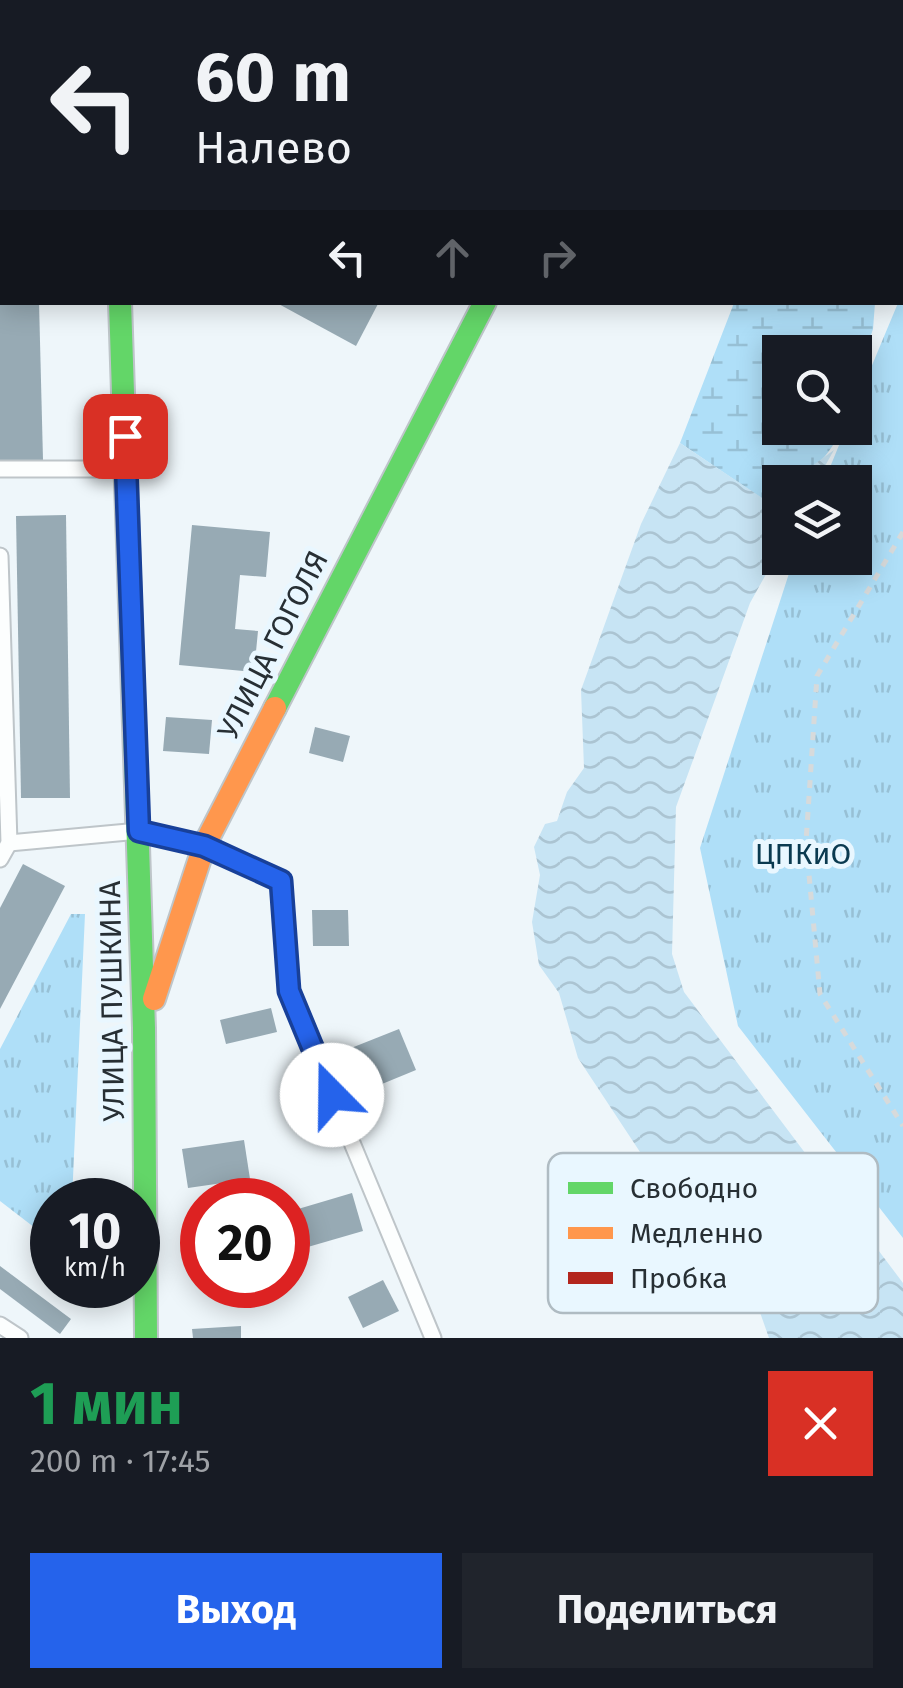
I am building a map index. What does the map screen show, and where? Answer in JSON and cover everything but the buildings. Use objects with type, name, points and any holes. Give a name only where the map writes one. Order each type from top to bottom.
[{"type":"main road","name":"УЛИЦА ПУШКИНА","points":[[120,305],[144,1028],[146,1338]]},
{"type":"main road","name":"УЛИЦА ГОГОЛЯ","points":[[144,1028],[204,846],[483,305]]},
{"type":"lane","points":[[0,469],[126,469]]},
{"type":"lane","points":[[0,556],[3,789],[9,843],[0,859]]},
{"type":"lane","points":[[9,843],[139,831],[204,846],[281,881],[289,991],[433,1338]]},
{"type":"lane","points":[[0,1326],[20,1338]]},
{"type":"path","points":[[903,532],[818,676],[806,842],[820,994],[903,1126]]},
{"type":"green space","points":[[733,305],[875,305],[871,335],[762,335],[762,445],[832,445],[817,465],[762,465],[762,498],[680,443]]},
{"type":"green space","name":"ЦПКиО","points":[[897,305],[903,305],[903,1238],[878,1206],[878,1153],[837,1153],[738,1026],[700,848],[788,575],[872,575],[872,465],[831,465],[839,445],[872,445],[872,365]]},
{"type":"green space","points":[[71,914],[85,914],[73,1178],[30,1178],[30,1224],[0,1201],[0,1049]]},
{"type":"water","points":[[680,443],[762,498],[762,575],[766,575],[750,603],[676,807],[672,954],[684,992],[805,1153],[640,1153],[578,1058],[559,993],[539,965],[532,922],[540,875],[534,847],[545,824],[557,821],[567,792],[584,768],[581,690],[641,524]]},
{"type":"water","points":[[834,450],[826,465],[813,465]]},
{"type":"water","points":[[878,1250],[903,1283],[903,1338],[769,1338],[760,1313],[878,1313]]},
{"type":"traffic: fast","points":[[120,305],[144,1028],[146,1338]]},
{"type":"traffic: fast","points":[[275,708],[483,305]]},
{"type":"traffic: slow","points":[[154,999],[204,846],[275,708]]},
{"type":"route","points":[[125,436],[139,831],[204,846],[281,881],[289,991],[332,1095]]}]
